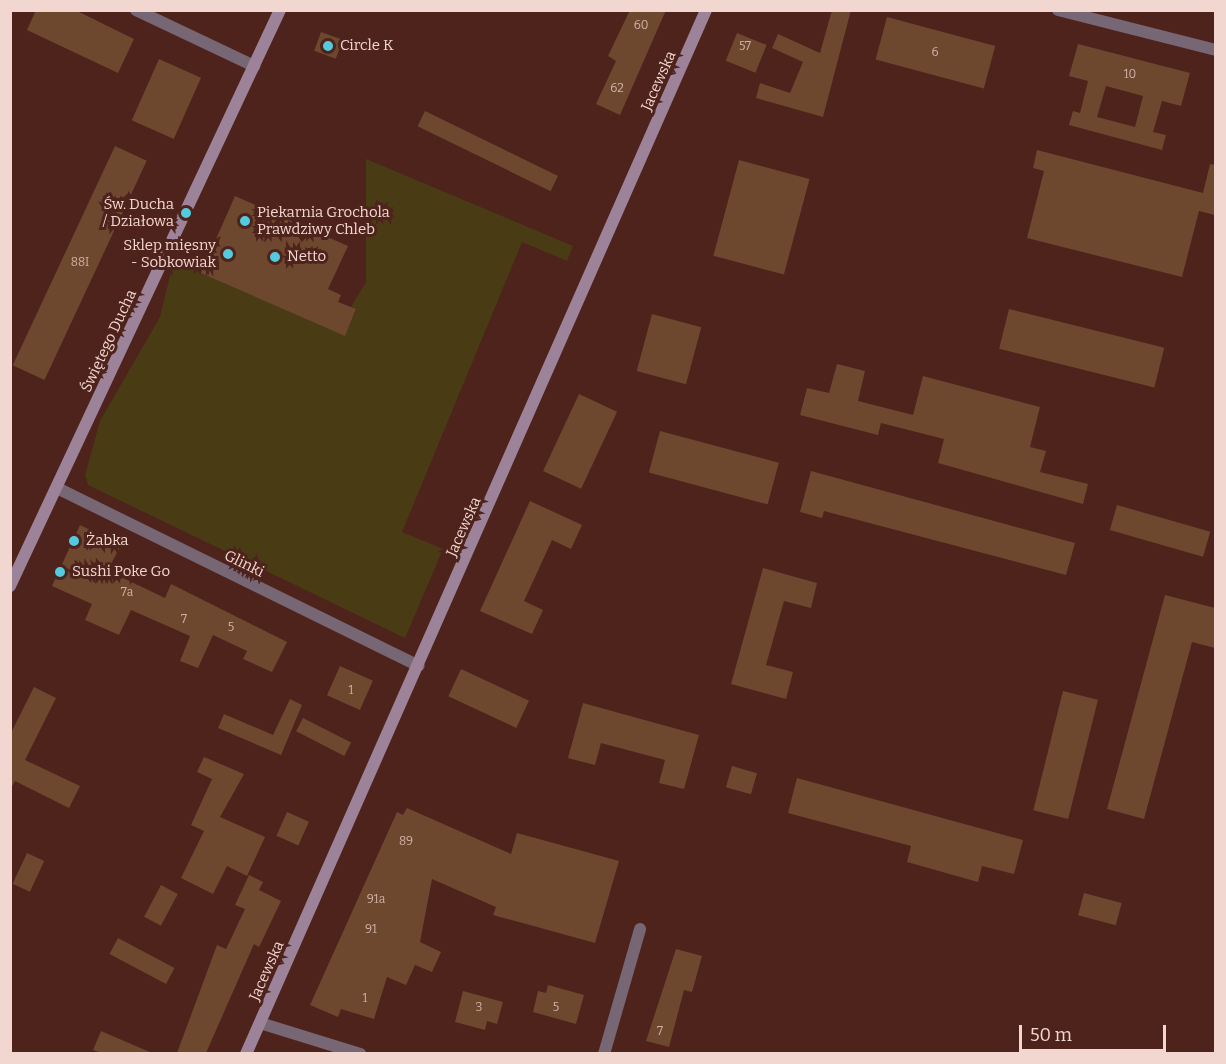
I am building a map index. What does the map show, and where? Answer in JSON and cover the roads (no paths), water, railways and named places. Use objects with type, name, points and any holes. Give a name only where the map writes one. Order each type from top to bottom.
[{"type":"street","points":[[136,10],[254,66]]},
{"type":"street","name":"Świętego Ducha","points":[[10,586],[280,10]]},
{"type":"street","name":"Jacewska","points":[[246,1053],[419,666],[706,10]]},
{"type":"street","points":[[1058,10],[1215,50]]},
{"type":"street","name":"Glinki","points":[[57,488],[419,666]]},
{"type":"street","points":[[604,1053],[640,929]]},
{"type":"street","points":[[260,1023],[360,1053]]},
{"type":"place","name":"Circle K","points":[[328,46]]},
{"type":"place","name":"Św. Ducha / Działowa","points":[[186,213]]},
{"type":"place","name":"Piekarnia Grochola Prawdziwy Chleb","points":[[245,221]]},
{"type":"place","name":"Sklep mięsny - Sobkowiak","points":[[228,254]]},
{"type":"place","name":"Netto","points":[[275,257]]},
{"type":"place","name":"Żabka","points":[[74,541]]},
{"type":"place","name":"Sushi Poke Go","points":[[60,572]]}]
